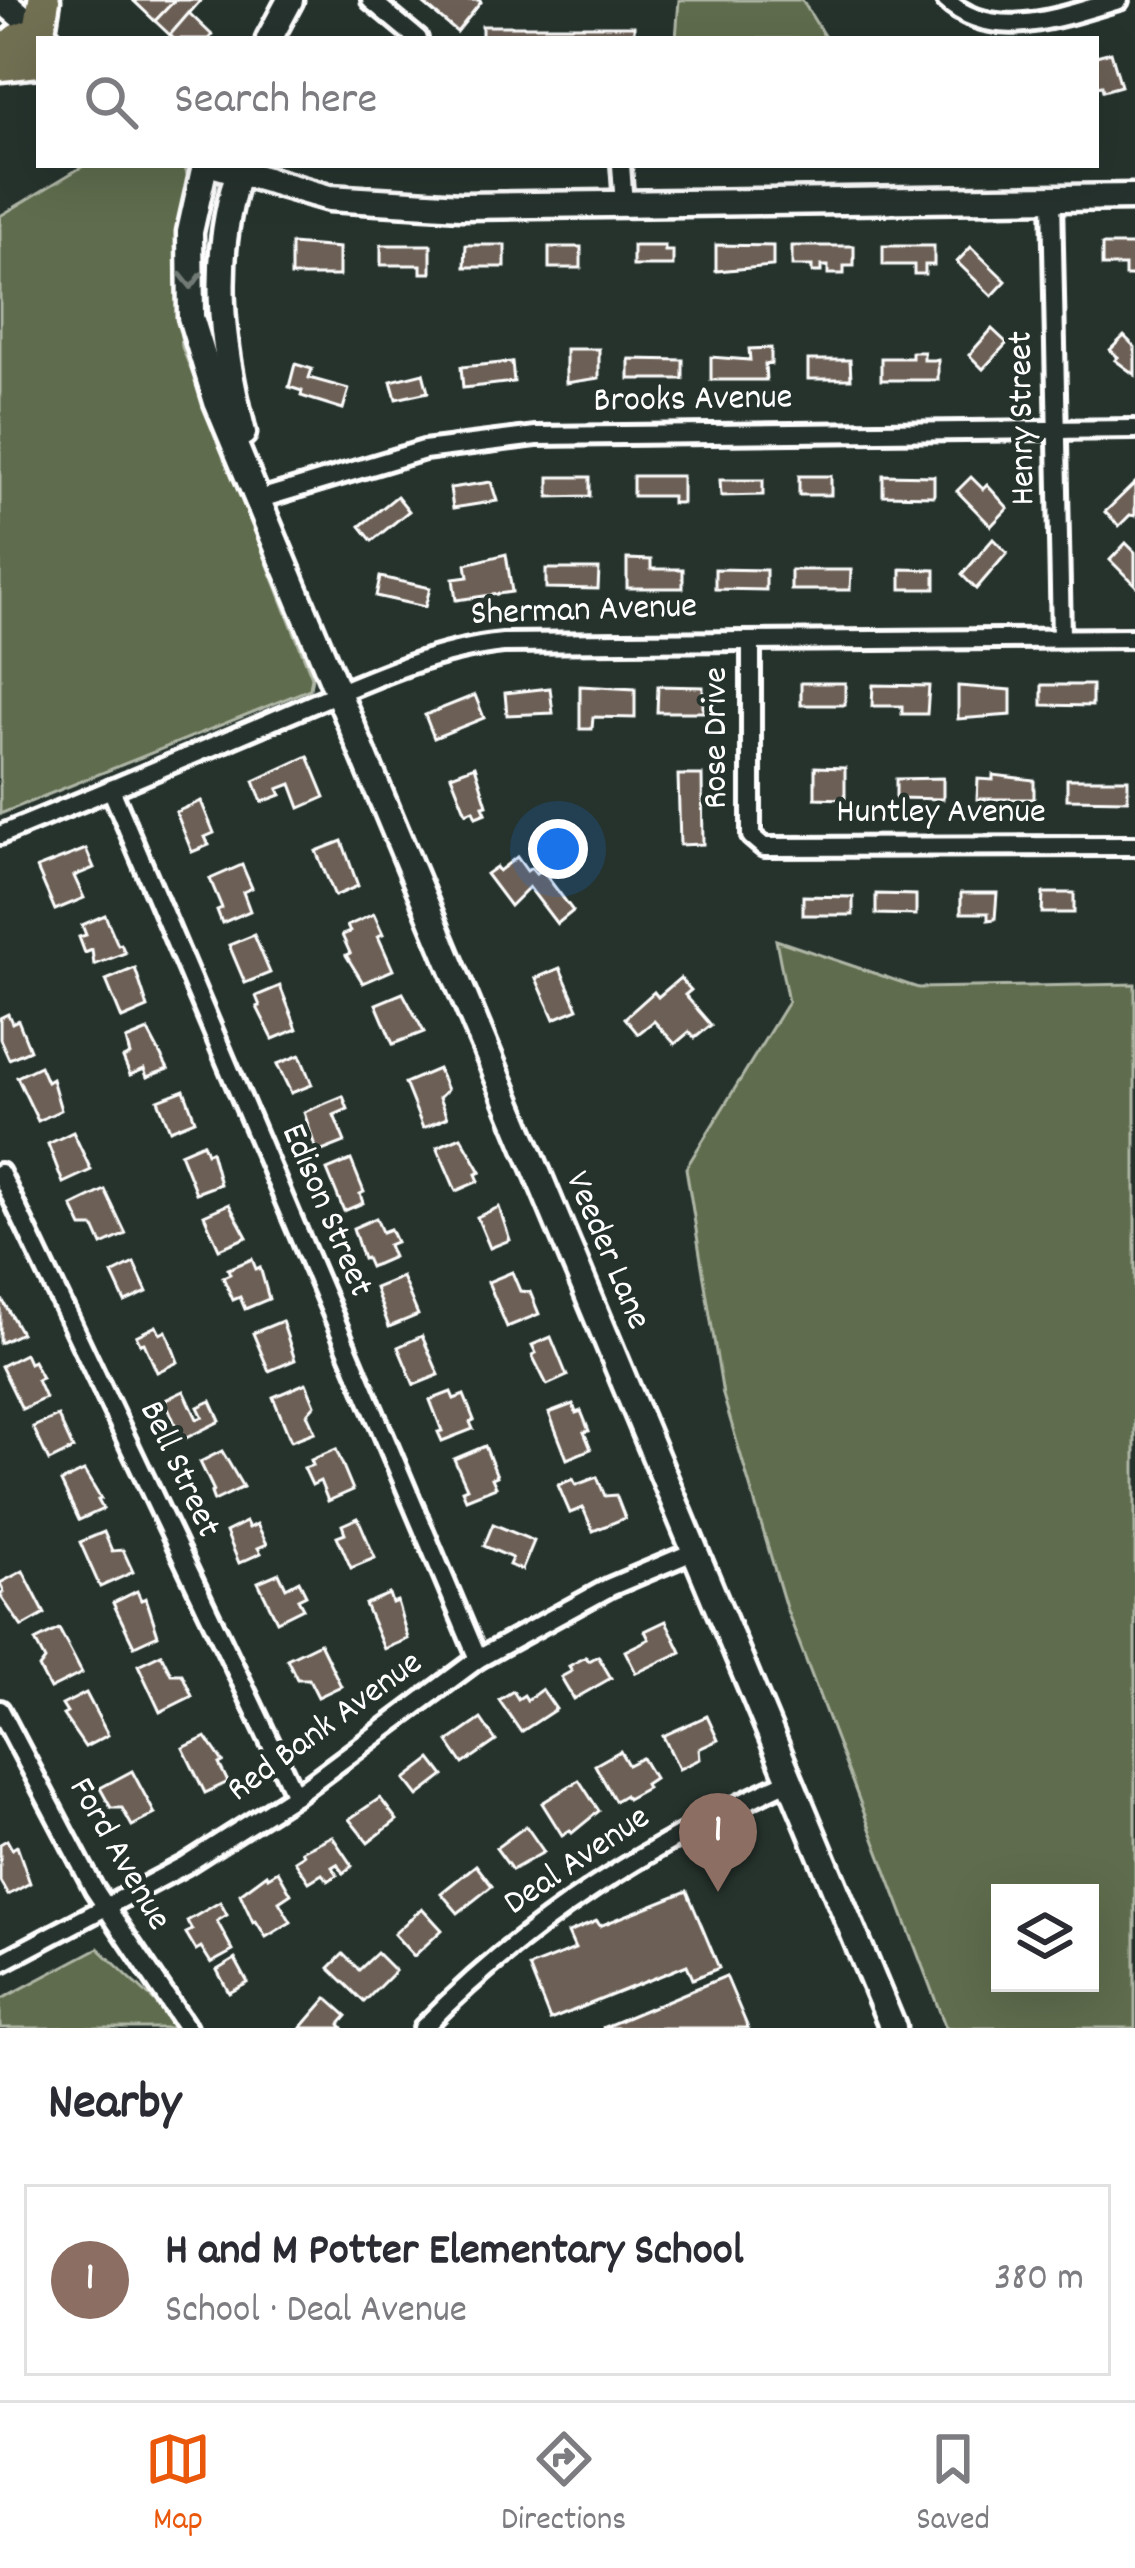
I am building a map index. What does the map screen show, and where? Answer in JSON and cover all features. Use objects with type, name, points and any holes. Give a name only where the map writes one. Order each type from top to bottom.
[{"type":"highway","points":[[42,36],[44,0]]},
{"type":"highway","points":[[0,55],[18,39],[36,43]]},
{"type":"highway","points":[[0,65],[36,47]]},
{"type":"street","points":[[2,0],[36,37]]},
{"type":"street","points":[[271,36],[291,0]]},
{"type":"street","points":[[284,36],[291,0]]},
{"type":"street","points":[[371,0],[414,36]]},
{"type":"street","points":[[946,0],[974,18],[994,23],[1028,23],[1065,7],[1119,0]]},
{"type":"street","name":"Veeder Lane","points":[[224,168],[190,232],[191,317],[217,402],[893,2028]]},
{"type":"street","points":[[228,168],[329,198],[380,202],[624,205],[1135,197]]},
{"type":"street","points":[[621,168],[624,205]]},
{"type":"street","name":"Henry Street","points":[[1052,198],[1060,636]]},
{"type":"street","name":"Brooks Avenue","points":[[260,499],[424,450],[536,436],[1135,429]]},
{"type":"street","name":"Sherman Avenue","points":[[0,835],[338,693],[466,647],[1135,638]]},
{"type":"street","name":"Rose Drive","points":[[751,641],[751,836]]},
{"type":"street","name":"Edison Street","points":[[111,789],[478,1659]]},
{"type":"street","name":"Huntley Avenue","points":[[751,836],[764,847],[1135,846]]},
{"type":"street","name":"Bell Street","points":[[0,1173],[296,1796]]},
{"type":"street","name":"Red Bank Avenue","points":[[0,1963],[185,1865],[296,1796],[478,1659],[610,1587],[693,1552]]},
{"type":"street","name":"Ford Avenue","points":[[0,1710],[105,1907],[187,2028]]},
{"type":"street","name":"Deal Avenue","points":[[423,2028],[496,1958],[638,1856],[790,1780]]},
{"type":"green space","points":[[679,0],[802,0],[824,36],[676,36]]},
{"type":"green space","points":[[80,168],[185,168],[190,184],[176,280],[182,347],[312,677],[310,689],[0,814],[0,216]]},
{"type":"green space","points":[[776,940],[918,988],[1135,984],[1135,2028],[946,2028],[786,1608],[723,1395],[686,1168],[788,1002]]},
{"type":"green space","points":[[98,1948],[183,2028],[0,2028],[0,2000]]},
{"type":"building","points":[[133,0],[175,0],[155,21]]},
{"type":"building","points":[[133,0],[175,0],[155,21]]},
{"type":"building","points":[[175,0],[201,0],[170,35],[155,21]]},
{"type":"building","points":[[419,0],[479,0],[481,2],[457,32]]},
{"type":"building","points":[[189,13],[212,35],[171,36]]},
{"type":"building","points":[[482,26],[634,26],[634,36],[482,36]]},
{"type":"building","points":[[1111,52],[1121,86],[1103,91],[1099,86],[1099,55]]},
{"type":"building","points":[[291,244],[339,248],[339,276],[291,276]]},
{"type":"building","points":[[381,245],[431,245],[431,273],[421,273],[421,265],[381,265]]},
{"type":"building","points":[[466,245],[505,245],[505,267],[465,267]]},
{"type":"building","points":[[716,245],[773,246],[773,266],[716,271]]},
{"type":"building","points":[[1102,245],[1135,245],[1135,276],[1125,276],[1125,266],[1102,266]]},
{"type":"building","points":[[633,246],[665,246],[665,251],[673,251],[673,266],[633,266]]},
{"type":"building","points":[[792,246],[854,246],[854,266],[844,266],[844,274],[828,274],[828,266],[812,272],[812,266],[792,266]]},
{"type":"building","points":[[883,246],[934,246],[934,265],[925,265],[925,274],[914,274],[914,265],[883,265]]},
{"type":"building","points":[[549,247],[581,247],[581,268],[549,268]]},
{"type":"building","points":[[971,247],[1006,281],[992,296],[957,262]]},
{"type":"building","points":[[992,329],[1007,343],[983,369],[969,355]]},
{"type":"building","points":[[1124,336],[1135,347],[1135,375],[1110,350]]},
{"type":"building","points":[[771,348],[766,380],[711,380],[711,357],[750,360],[749,349]]},
{"type":"building","points":[[566,349],[599,349],[599,378],[566,383]]},
{"type":"building","points":[[912,352],[924,352],[924,360],[938,360],[938,380],[881,380],[881,358],[912,358]]},
{"type":"building","points":[[629,359],[683,360],[683,379],[629,379]]},
{"type":"building","points":[[808,360],[850,360],[851,379],[808,379]]},
{"type":"building","points":[[512,362],[514,382],[463,388],[461,367]]},
{"type":"building","points":[[295,364],[312,369],[309,378],[349,389],[343,409],[301,396],[302,391],[289,387]]},
{"type":"building","points":[[423,373],[428,392],[396,399],[391,381]]},
{"type":"building","points":[[883,475],[934,476],[934,496],[883,495]]},
{"type":"building","points":[[633,476],[682,476],[682,503],[672,503],[672,496],[633,496]]},
{"type":"building","points":[[799,476],[831,476],[831,495],[799,495]]},
{"type":"building","points":[[549,477],[590,477],[590,496],[549,497]]},
{"type":"building","points":[[971,477],[983,489],[987,485],[1008,508],[991,526],[957,491]]},
{"type":"building","points":[[720,480],[763,480],[763,495],[721,496]]},
{"type":"building","points":[[491,482],[497,501],[453,508],[450,488]]},
{"type":"building","points":[[1135,483],[1135,516],[1119,526],[1105,512]]},
{"type":"building","points":[[397,496],[409,511],[372,541],[360,526]]},
{"type":"building","points":[[993,539],[1007,553],[976,589],[962,575]]},
{"type":"building","points":[[1126,543],[1135,552],[1135,585],[1110,560]]},
{"type":"building","points":[[506,554],[512,592],[456,600],[453,579],[468,577],[466,564]]},
{"type":"building","points":[[627,559],[651,560],[651,569],[683,569],[683,588],[627,588]]},
{"type":"building","points":[[546,569],[599,569],[598,589],[546,588]]},
{"type":"building","points":[[715,569],[766,570],[766,590],[715,589]]},
{"type":"building","points":[[901,569],[935,570],[935,589],[901,589]]},
{"type":"building","points":[[791,570],[851,570],[850,590],[791,590]]},
{"type":"building","points":[[380,577],[430,588],[425,607],[376,596]]},
{"type":"building","points":[[801,683],[845,683],[845,705],[801,705]]},
{"type":"building","points":[[873,685],[929,686],[927,714],[902,714],[902,706],[872,706]]},
{"type":"building","points":[[1042,685],[1092,685],[1092,706],[1042,705]]},
{"type":"building","points":[[580,686],[635,689],[635,718],[593,717],[592,729],[580,729]]},
{"type":"building","points":[[658,686],[703,687],[703,712],[657,712]]},
{"type":"building","points":[[958,686],[1011,690],[1011,715],[958,719]]},
{"type":"building","points":[[550,688],[553,713],[507,715],[505,693]]},
{"type":"building","points":[[475,695],[484,718],[434,738],[425,715]]},
{"type":"building","points":[[308,756],[325,797],[300,808],[291,784],[278,789],[281,795],[262,802],[254,781]]},
{"type":"building","points":[[475,766],[487,805],[483,806],[486,813],[476,817],[473,810],[466,813],[451,775]]},
{"type":"building","points":[[815,767],[845,768],[845,799],[815,798]]},
{"type":"building","points":[[678,775],[702,775],[703,844],[680,845]]},
{"type":"building","points":[[993,775],[1034,780],[1034,799],[977,799],[978,779],[993,780]]},
{"type":"building","points":[[943,778],[943,799],[896,798],[896,779]]},
{"type":"building","points":[[1067,779],[1128,779],[1128,800],[1067,799]]},
{"type":"building","points":[[201,801],[214,833],[205,837],[209,845],[192,852],[176,812]]},
{"type":"building","points":[[342,841],[358,886],[335,896],[316,851]]},
{"type":"building","points":[[86,849],[94,868],[74,876],[84,898],[55,910],[37,868]]},
{"type":"building","points":[[517,857],[527,871],[542,870],[573,911],[557,924],[529,887],[510,906],[486,874],[496,867],[499,871]]},
{"type":"building","points":[[242,865],[252,888],[243,892],[250,911],[222,923],[217,910],[222,908],[210,879]]},
{"type":"building","points":[[961,893],[997,893],[995,919],[988,920],[988,913],[961,913]]},
{"type":"building","points":[[1043,893],[1074,893],[1074,913],[1042,913]]},
{"type":"building","points":[[876,894],[916,895],[916,915],[876,914]]},
{"type":"building","points":[[803,896],[853,897],[853,915],[803,915]]},
{"type":"building","points":[[374,914],[393,970],[363,983],[346,955],[350,953],[342,935],[350,932],[347,926]]},
{"type":"building","points":[[105,915],[125,953],[94,965],[92,950],[85,953],[79,937],[86,935],[82,925]]},
{"type":"building","points":[[254,935],[270,973],[245,983],[229,945]]},
{"type":"building","points":[[135,968],[148,1008],[122,1019],[106,980]]},
{"type":"building","points":[[560,968],[578,1009],[554,1019],[536,978]]},
{"type":"building","points":[[680,978],[691,990],[685,995],[711,1025],[695,1038],[689,1032],[675,1044],[654,1021],[638,1034],[625,1018],[654,992],[658,997]]},
{"type":"building","points":[[280,986],[297,1029],[273,1039],[256,996]]},
{"type":"building","points":[[403,993],[424,1032],[393,1044],[376,1004]]},
{"type":"building","points":[[8,1014],[12,1023],[18,1020],[30,1050],[9,1059],[0,1039],[0,1018]]},
{"type":"building","points":[[148,1031],[168,1069],[147,1077],[144,1069],[130,1075],[123,1058],[130,1055],[126,1040]]},
{"type":"building","points":[[300,1055],[312,1085],[291,1093],[277,1064]]},
{"type":"building","points":[[40,1066],[47,1082],[52,1079],[61,1110],[38,1121],[17,1077]]},
{"type":"building","points":[[438,1069],[447,1090],[439,1098],[447,1118],[423,1128],[405,1083]]},
{"type":"building","points":[[184,1090],[195,1120],[170,1130],[158,1100]]},
{"type":"building","points":[[343,1096],[348,1109],[334,1115],[345,1142],[317,1153],[304,1112]]},
{"type":"building","points":[[73,1132],[91,1170],[63,1183],[48,1144]]},
{"type":"building","points":[[461,1137],[481,1172],[476,1174],[479,1181],[456,1191],[437,1147]]},
{"type":"building","points":[[203,1143],[207,1153],[211,1151],[220,1184],[196,1193],[180,1153]]},
{"type":"building","points":[[351,1160],[364,1192],[360,1194],[363,1203],[344,1211],[327,1170]]},
{"type":"building","points":[[105,1190],[126,1234],[102,1245],[94,1227],[82,1227],[72,1206]]},
{"type":"building","points":[[229,1204],[247,1237],[219,1249],[204,1215]]},
{"type":"building","points":[[499,1207],[510,1240],[490,1248],[477,1217]]},
{"type":"building","points":[[376,1218],[382,1232],[390,1229],[396,1242],[388,1245],[393,1257],[370,1267],[353,1228]]},
{"type":"building","points":[[252,1259],[256,1269],[260,1267],[269,1299],[245,1309],[240,1297],[233,1300],[223,1277],[230,1274],[228,1269]]},
{"type":"building","points":[[134,1263],[147,1292],[125,1302],[112,1274]]},
{"type":"building","points":[[512,1272],[520,1291],[530,1292],[539,1314],[507,1327],[488,1282]]},
{"type":"building","points":[[402,1277],[418,1315],[389,1327],[375,1288]]},
{"type":"building","points":[[3,1301],[21,1333],[0,1343],[0,1303]]},
{"type":"building","points":[[282,1321],[295,1360],[269,1371],[253,1333]]},
{"type":"building","points":[[156,1326],[160,1334],[166,1331],[178,1362],[157,1372],[136,1336]]},
{"type":"building","points":[[422,1336],[439,1375],[414,1385],[398,1347]]},
{"type":"building","points":[[551,1337],[567,1376],[547,1385],[532,1345]]},
{"type":"building","points":[[25,1354],[42,1378],[37,1380],[45,1398],[22,1409],[1,1366]]},
{"type":"building","points":[[306,1383],[315,1405],[307,1414],[315,1432],[291,1441],[273,1397]]},
{"type":"building","points":[[184,1391],[197,1419],[203,1417],[198,1407],[211,1401],[220,1421],[182,1440],[165,1400]]},
{"type":"building","points":[[451,1392],[454,1399],[464,1395],[473,1429],[442,1441],[430,1400]]},
{"type":"building","points":[[573,1404],[589,1431],[584,1432],[591,1449],[567,1459],[549,1413]]},
{"type":"building","points":[[58,1416],[73,1449],[49,1461],[33,1427]]},
{"type":"building","points":[[485,1446],[497,1476],[492,1478],[496,1487],[466,1499],[462,1490],[467,1488],[454,1459]]},
{"type":"building","points":[[336,1449],[353,1490],[328,1501],[320,1481],[312,1485],[304,1468]]},
{"type":"building","points":[[222,1451],[243,1487],[214,1501],[200,1462]]},
{"type":"building","points":[[84,1471],[103,1509],[79,1520],[61,1482]]},
{"type":"building","points":[[597,1477],[605,1496],[616,1495],[625,1518],[593,1531],[583,1508],[570,1513],[558,1485],[573,1479],[576,1485]]},
{"type":"building","points":[[358,1518],[375,1558],[351,1568],[337,1536],[345,1533],[342,1525]]},
{"type":"building","points":[[246,1522],[249,1528],[257,1524],[267,1544],[258,1548],[261,1553],[239,1563],[226,1532]]},
{"type":"building","points":[[493,1524],[534,1541],[522,1570],[509,1565],[512,1558],[484,1546]]},
{"type":"building","points":[[104,1532],[112,1551],[123,1550],[133,1572],[100,1587],[80,1542]]},
{"type":"building","points":[[23,1571],[45,1614],[22,1627],[0,1595],[4,1592],[0,1583]]},
{"type":"building","points":[[279,1573],[286,1588],[299,1581],[306,1595],[298,1599],[303,1608],[277,1621],[258,1582]]},
{"type":"building","points":[[137,1591],[141,1600],[146,1598],[158,1635],[134,1646],[113,1603]]},
{"type":"building","points":[[389,1594],[392,1603],[397,1601],[408,1639],[384,1649],[365,1604]]},
{"type":"building","points":[[666,1621],[681,1652],[636,1673],[625,1651],[649,1639],[645,1631]]},
{"type":"building","points":[[59,1629],[82,1673],[50,1689],[39,1668],[45,1660],[35,1641]]},
{"type":"building","points":[[320,1643],[341,1686],[318,1697],[309,1679],[297,1679],[287,1659]]},
{"type":"building","points":[[161,1654],[171,1674],[182,1674],[192,1696],[160,1712],[138,1665]]},
{"type":"building","points":[[598,1656],[611,1678],[574,1699],[561,1677],[572,1671],[569,1666]]},
{"type":"building","points":[[542,1689],[556,1709],[521,1732],[499,1700],[513,1691],[518,1699],[524,1695],[527,1700]]},
{"type":"building","points":[[86,1693],[108,1735],[85,1747],[63,1715],[67,1713],[62,1705]]},
{"type":"building","points":[[707,1716],[718,1740],[699,1749],[700,1759],[679,1769],[663,1736]]},
{"type":"building","points":[[481,1719],[496,1741],[463,1764],[448,1742]]},
{"type":"building","points":[[206,1737],[223,1762],[219,1764],[228,1782],[205,1793],[183,1748]]},
{"type":"building","points":[[620,1751],[628,1765],[642,1758],[654,1778],[645,1784],[647,1788],[615,1801],[595,1765]]},
{"type":"building","points":[[431,1759],[444,1776],[418,1796],[405,1779]]},
{"type":"building","points":[[132,1771],[155,1814],[132,1826],[122,1808],[111,1808],[100,1788]]},
{"type":"building","points":[[579,1780],[599,1811],[572,1833],[562,1835],[542,1803]]},
{"type":"building","points":[[380,1798],[397,1820],[368,1843],[349,1819]]},
{"type":"building","points":[[526,1826],[544,1852],[512,1870],[496,1848]]},
{"type":"building","points":[[332,1836],[352,1866],[343,1873],[337,1864],[332,1867],[337,1875],[328,1881],[322,1874],[309,1882],[295,1861],[304,1855],[302,1851]]},
{"type":"building","points":[[7,1840],[12,1849],[17,1846],[30,1883],[8,1895],[0,1881],[0,1844]]},
{"type":"building","points":[[476,1865],[492,1886],[458,1913],[441,1893]]},
{"type":"building","points":[[278,1871],[291,1894],[279,1902],[291,1922],[266,1937],[240,1894]]},
{"type":"building","points":[[687,1891],[719,1968],[693,1979],[687,1965],[550,2020],[529,1967],[575,1949],[568,1933],[597,1921],[600,1926]]},
{"type":"building","points":[[220,1902],[227,1915],[217,1921],[233,1951],[211,1963],[186,1933],[192,1930],[187,1921]]},
{"type":"building","points":[[422,1908],[442,1930],[414,1956],[394,1934]]},
{"type":"building","points":[[377,1953],[395,1971],[364,2002],[329,1968],[343,1954],[359,1970]]},
{"type":"building","points":[[235,1959],[248,1983],[229,1993],[217,1970]]},
{"type":"building","points":[[726,1976],[748,2028],[602,2028]]},
{"type":"building","points":[[327,1998],[347,2016],[340,2024],[343,2028],[301,2028]]},
{"type":"place","name":"H and M Potter Elementary School","points":[[718,1892]]}]
